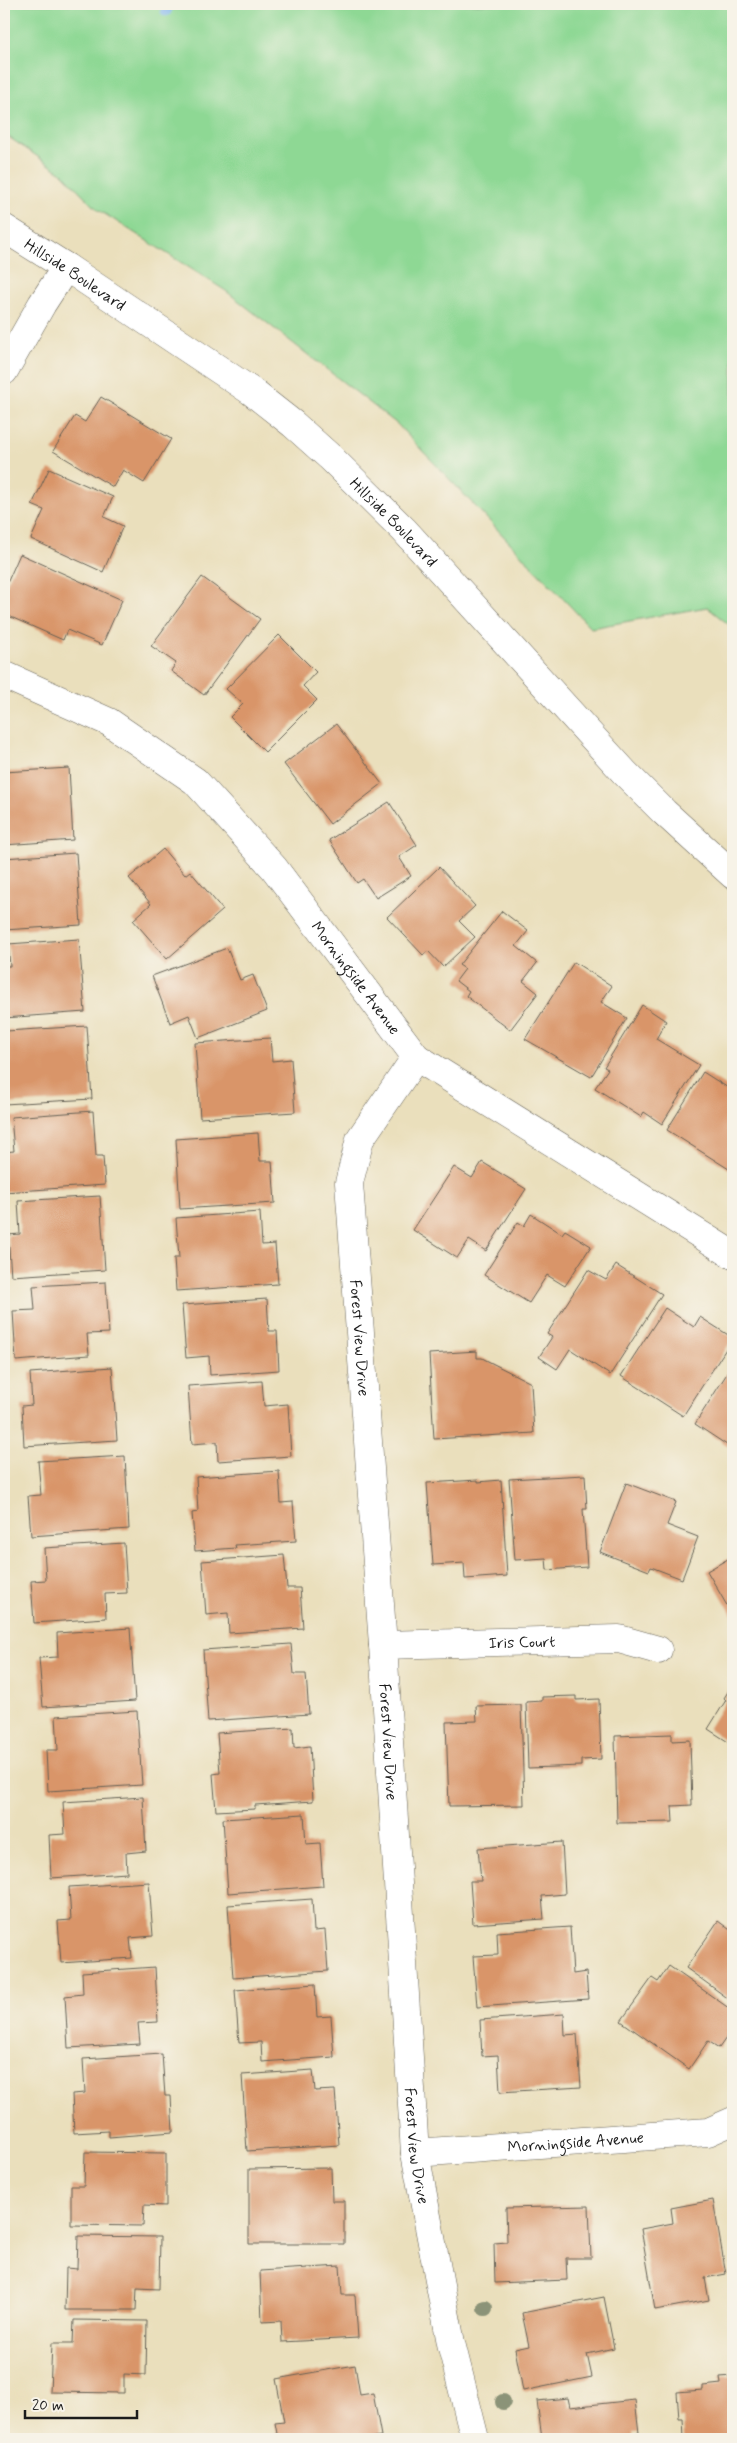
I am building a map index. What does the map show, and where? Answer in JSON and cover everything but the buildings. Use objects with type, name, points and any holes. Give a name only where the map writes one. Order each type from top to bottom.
[{"type":"street","name":"Hillside Boulevard","points":[[4,228],[66,267],[251,391],[331,458],[404,530],[625,773],[664,812],[733,875]]},
{"type":"street","points":[[4,371],[42,304],[66,267]]},
{"type":"street","name":"Morningside Avenue","points":[[4,675],[109,722],[195,781],[274,868],[416,1057],[733,1255]]},
{"type":"street","name":"Forest View Drive","points":[[416,1057],[360,1138],[349,1183],[383,1646],[415,2153],[451,2343],[475,2439]]},
{"type":"street","name":"Iris Court","points":[[383,1646],[619,1639],[658,1650]]},
{"type":"street","name":"Morningside Avenue","points":[[415,2153],[708,2132],[733,2121]]},
{"type":"green space","points":[[4,4],[733,4],[733,628],[707,607],[591,628],[397,424],[226,291],[97,209],[62,173],[4,134]]},
{"type":"waterway","points":[[166,11],[169,4]]}]
